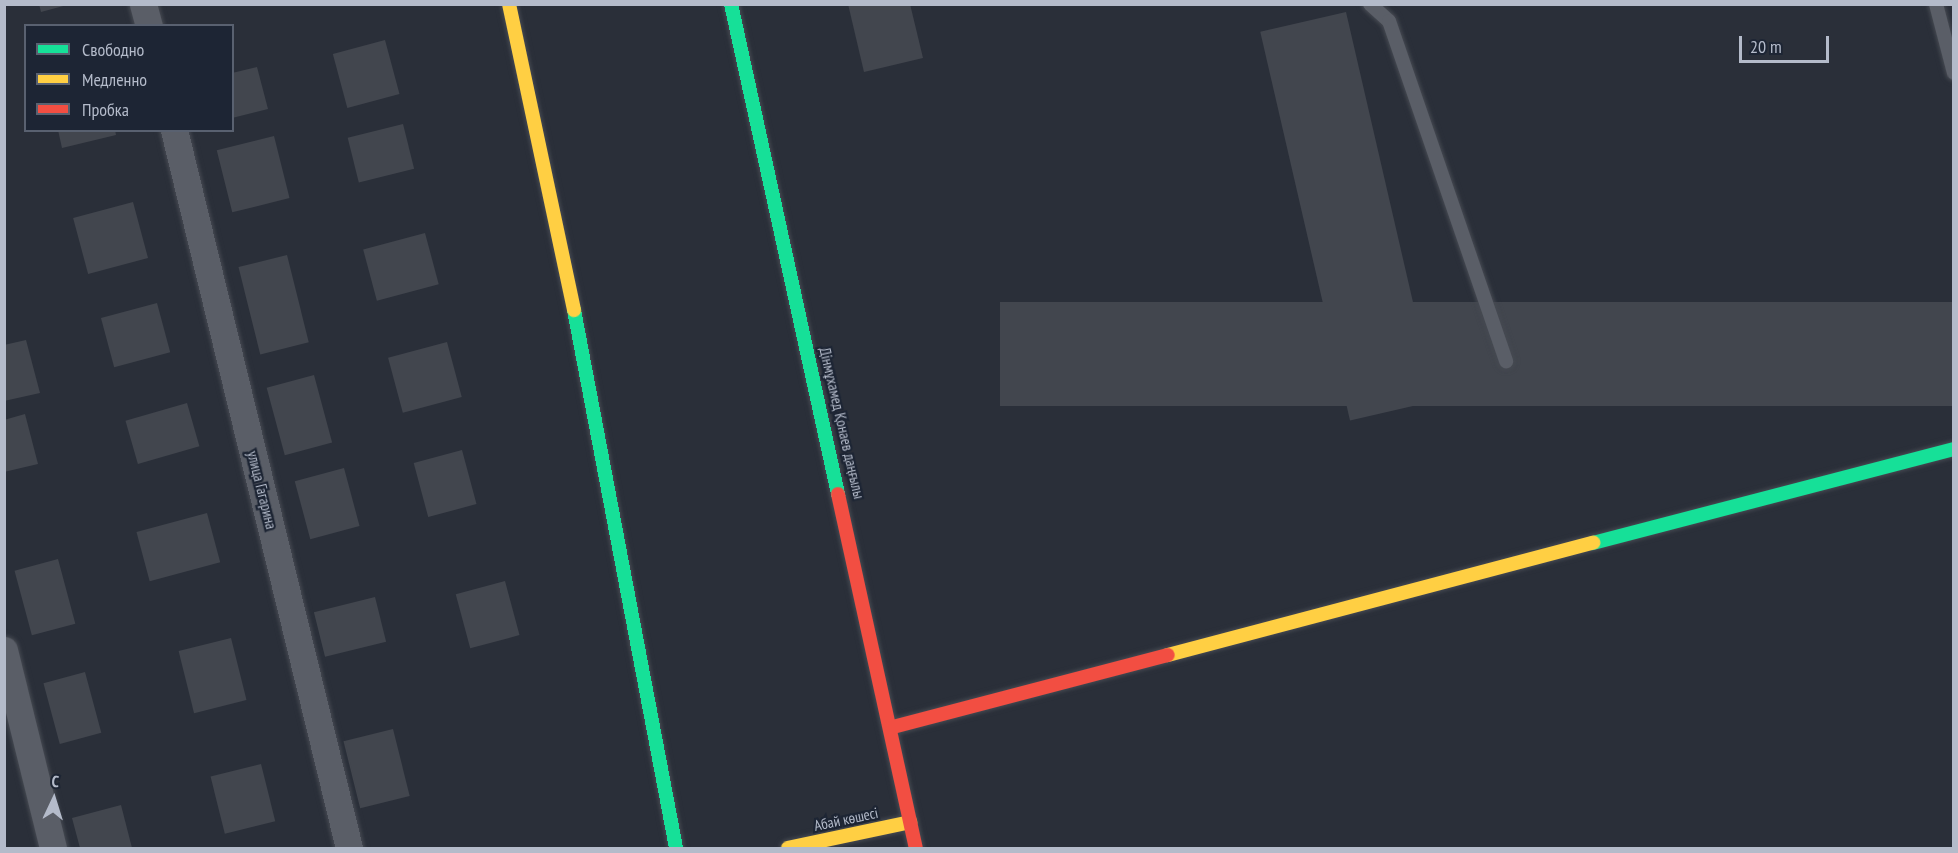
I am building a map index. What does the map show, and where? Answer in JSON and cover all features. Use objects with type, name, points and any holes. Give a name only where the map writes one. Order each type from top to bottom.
[{"type":"street","points":[[143,4],[148,24]]},
{"type":"street","points":[[509,4],[555,210],[676,849]]},
{"type":"street","name":"Дінмұхамед Қонаев даңғылы","points":[[731,4],[892,727],[916,849]]},
{"type":"street","name":"улица Гагарина","points":[[174,132],[349,849]]},
{"type":"street","points":[[892,727],[1953,450]]},
{"type":"street","points":[[4,650],[53,849]]},
{"type":"street","name":"Абай көшесі","points":[[788,849],[910,822]]},
{"type":"lane","points":[[1370,4],[1389,21],[1506,361]]},
{"type":"lane","points":[[1936,4],[1953,73]]},
{"type":"building","points":[[39,4],[67,4],[67,5],[41,12]]},
{"type":"building","points":[[848,4],[910,4],[923,58],[864,72]]},
{"type":"building","points":[[1346,12],[1436,401],[1350,421],[1260,32]]},
{"type":"building","points":[[385,40],[399,94],[347,108],[333,54]]},
{"type":"building","points":[[257,67],[268,109],[234,118],[234,73]]},
{"type":"building","points":[[403,124],[414,169],[359,182],[348,138]]},
{"type":"building","points":[[58,132],[115,132],[116,135],[62,148]]},
{"type":"building","points":[[274,136],[289,198],[232,212],[217,150]]},
{"type":"building","points":[[133,202],[148,258],[88,274],[73,218]]},
{"type":"building","points":[[425,233],[439,284],[377,301],[363,250]]},
{"type":"building","points":[[287,255],[309,342],[260,354],[238,267]]},
{"type":"building","points":[[1000,302],[1954,302],[1954,406],[1000,406]]},
{"type":"building","points":[[157,303],[170,352],[114,367],[101,318]]},
{"type":"building","points":[[26,340],[40,393],[4,401],[4,345]]},
{"type":"building","points":[[447,342],[462,397],[403,413],[388,358]]},
{"type":"building","points":[[314,375],[332,443],[285,455],[267,388]]},
{"type":"building","points":[[187,403],[199,446],[138,464],[125,421]]},
{"type":"building","points":[[25,414],[38,464],[4,472],[4,420]]},
{"type":"building","points":[[462,450],[476,504],[428,517],[414,463]]},
{"type":"building","points":[[344,468],[360,526],[310,539],[295,481]]},
{"type":"building","points":[[207,513],[220,562],[150,581],[136,532]]},
{"type":"building","points":[[58,559],[75,624],[32,635],[15,571]]},
{"type":"building","points":[[505,581],[519,635],[470,648],[456,594]]},
{"type":"building","points":[[375,597],[386,642],[325,657],[314,612]]},
{"type":"building","points":[[231,638],[246,700],[194,713],[179,651]]},
{"type":"building","points":[[85,672],[101,733],[60,744],[43,683]]},
{"type":"building","points":[[393,729],[410,796],[360,808],[344,741]]},
{"type":"building","points":[[261,764],[275,821],[225,834],[211,777]]},
{"type":"building","points":[[121,805],[132,848],[80,848],[72,818]]},
{"type":"traffic: fast","points":[[731,4],[838,494]]},
{"type":"traffic: fast","points":[[574,310],[676,848]]},
{"type":"traffic: fast","points":[[1593,543],[1954,449]]},
{"type":"traffic: slow","points":[[509,4],[574,310]]},
{"type":"traffic: slow","points":[[1168,655],[1593,543]]},
{"type":"traffic: slow","points":[[788,848],[910,822]]},
{"type":"traffic: jam","points":[[838,494],[916,848]]},
{"type":"traffic: jam","points":[[893,727],[1168,655]]}]
